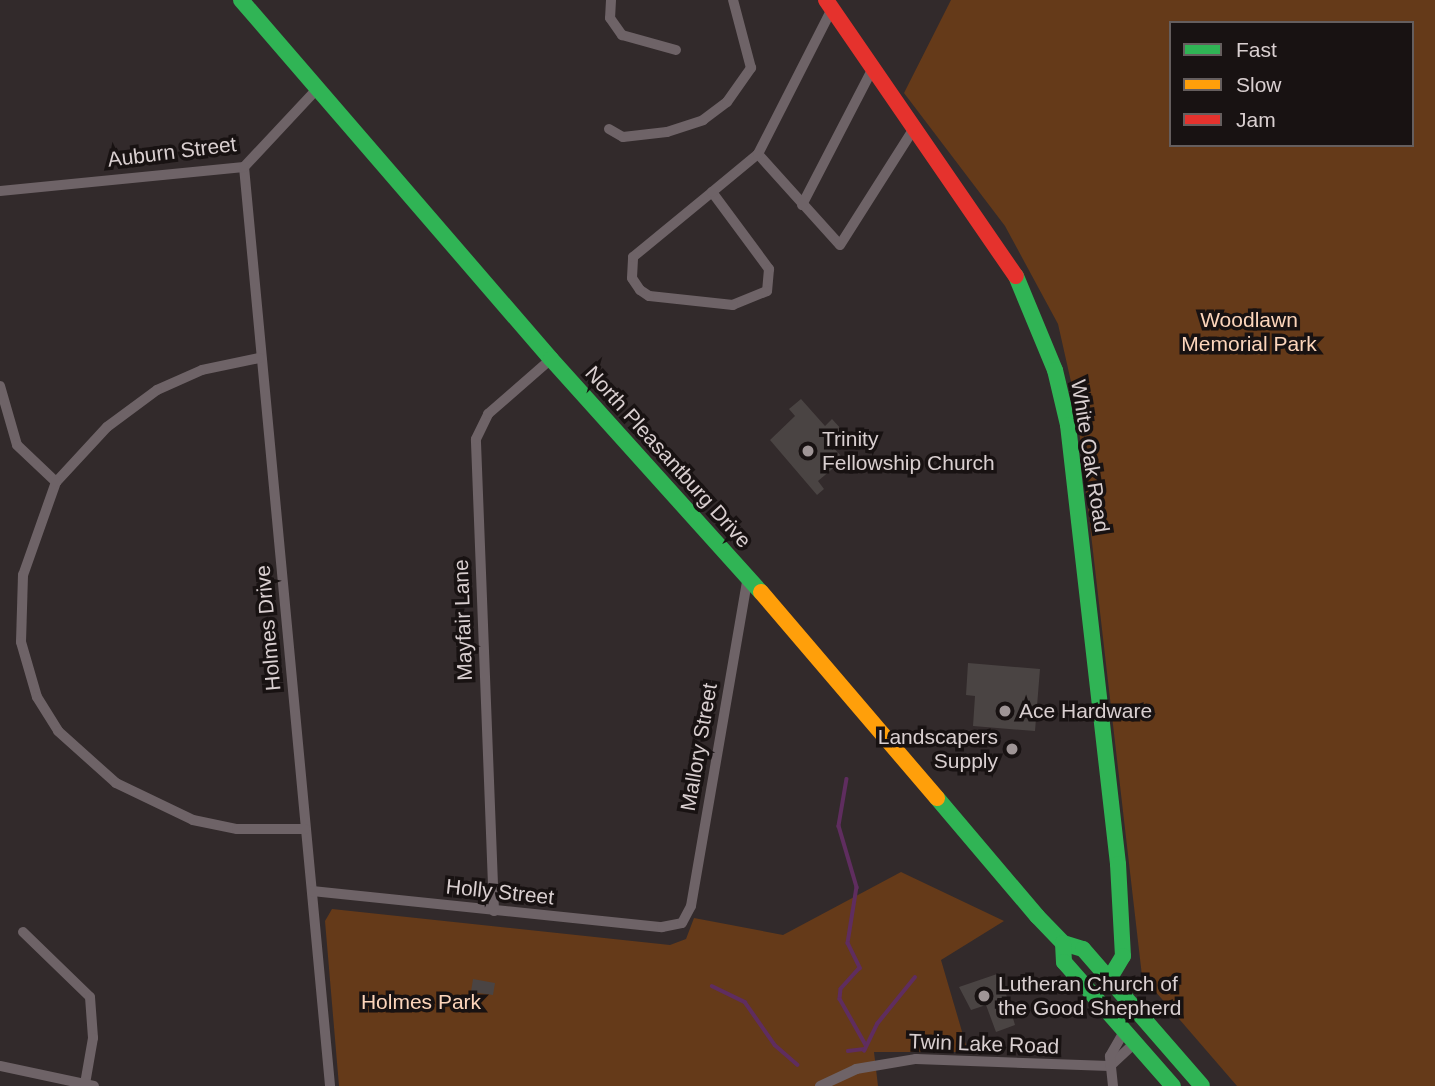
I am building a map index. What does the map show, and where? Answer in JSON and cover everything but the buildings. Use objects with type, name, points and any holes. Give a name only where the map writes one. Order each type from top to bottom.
[{"type":"main road","name":"North Pleasantburg Drive","points":[[241,0],[551,359],[748,576],[1063,943],[1083,948],[1202,1086]]},
{"type":"main road","name":"White Oak Road","points":[[829,5],[1011,264],[1049,349],[1068,425],[1118,864],[1123,956],[1109,979]]},
{"type":"main road","name":"North Pleasantburg Drive","points":[[1063,943],[1064,962],[1173,1086]]},
{"type":"street","points":[[611,0],[610,18],[622,35],[676,50]]},
{"type":"street","points":[[609,129],[623,136],[667,132],[703,120],[727,103],[751,68],[733,0]]},
{"type":"street","points":[[712,192],[769,269],[767,292],[733,305],[649,296],[640,290],[632,278],[633,257],[758,154],[829,5]]},
{"type":"street","points":[[802,205],[873,68]]},
{"type":"street","name":"Auburn Street","points":[[0,191],[244,167],[318,88]]},
{"type":"street","points":[[758,154],[827,235],[844,244],[915,127]]},
{"type":"street","name":"Holmes Drive","points":[[244,167],[259,358],[330,1086]]},
{"type":"street","points":[[259,358],[202,370],[157,390],[107,426],[56,482],[28,555],[19,612],[29,674],[58,731],[116,783],[164,809],[237,829],[305,829]]},
{"type":"street","name":"Mayfair Lane","points":[[494,911],[476,439],[488,414],[551,359]]},
{"type":"street","points":[[0,386],[18,445],[56,482]]},
{"type":"street","name":"Mallory Street","points":[[682,923],[691,906],[748,576]]},
{"type":"street","name":"Holly Street","points":[[312,891],[662,927],[682,923]]},
{"type":"street","points":[[0,1066],[90,1085],[93,1038],[90,996],[23,932]]},
{"type":"street","points":[[1113,1086],[1110,1066],[1114,1044],[1129,1038]]},
{"type":"street","name":"Twin Lake Road","points":[[820,1086],[856,1069],[916,1059],[1110,1066]]},
{"type":"street","points":[[26,1086],[29,1072]]},
{"type":"green space","name":"Woodlawn Memorial Park","points":[[951,0],[1435,0],[1435,1086],[1237,1086],[1142,976],[1076,404],[1058,324],[1005,226],[904,93]]},
{"type":"green space","name":"Holmes Park","points":[[901,872],[1004,921],[941,960],[968,1052],[874,1052],[878,1086],[339,1086],[325,921],[332,909],[670,945],[686,939],[694,918],[783,935]]},
{"type":"waterway","points":[[847,779],[839,826],[857,887],[848,943],[860,968],[841,989],[840,999],[866,1045]]},
{"type":"waterway","points":[[864,1051],[877,1024],[915,977]]},
{"type":"waterway","points":[[712,986],[745,1002],[775,1045],[798,1065]]},
{"type":"waterway","points":[[848,1051],[865,1049]]},
{"type":"traffic: fast","points":[[241,0],[551,359],[761,592]]},
{"type":"traffic: fast","points":[[1016,276],[1055,370],[1068,425],[1118,864],[1123,956],[1109,979]]},
{"type":"traffic: fast","points":[[937,798],[1037,916],[1063,943],[1083,949],[1202,1086]]},
{"type":"traffic: fast","points":[[1063,943],[1064,962],[1173,1086]]},
{"type":"traffic: slow","points":[[761,592],[937,798]]},
{"type":"traffic: jam","points":[[826,0],[1016,276]]},
{"type":"place","name":"Trinity Fellowship Church","points":[[808,451]]},
{"type":"place","name":"Ace Hardware","points":[[1005,711]]},
{"type":"place","name":"Landscapers Supply","points":[[1012,749]]},
{"type":"place","name":"Lutheran Church of the Good Shepherd","points":[[984,996]]}]
